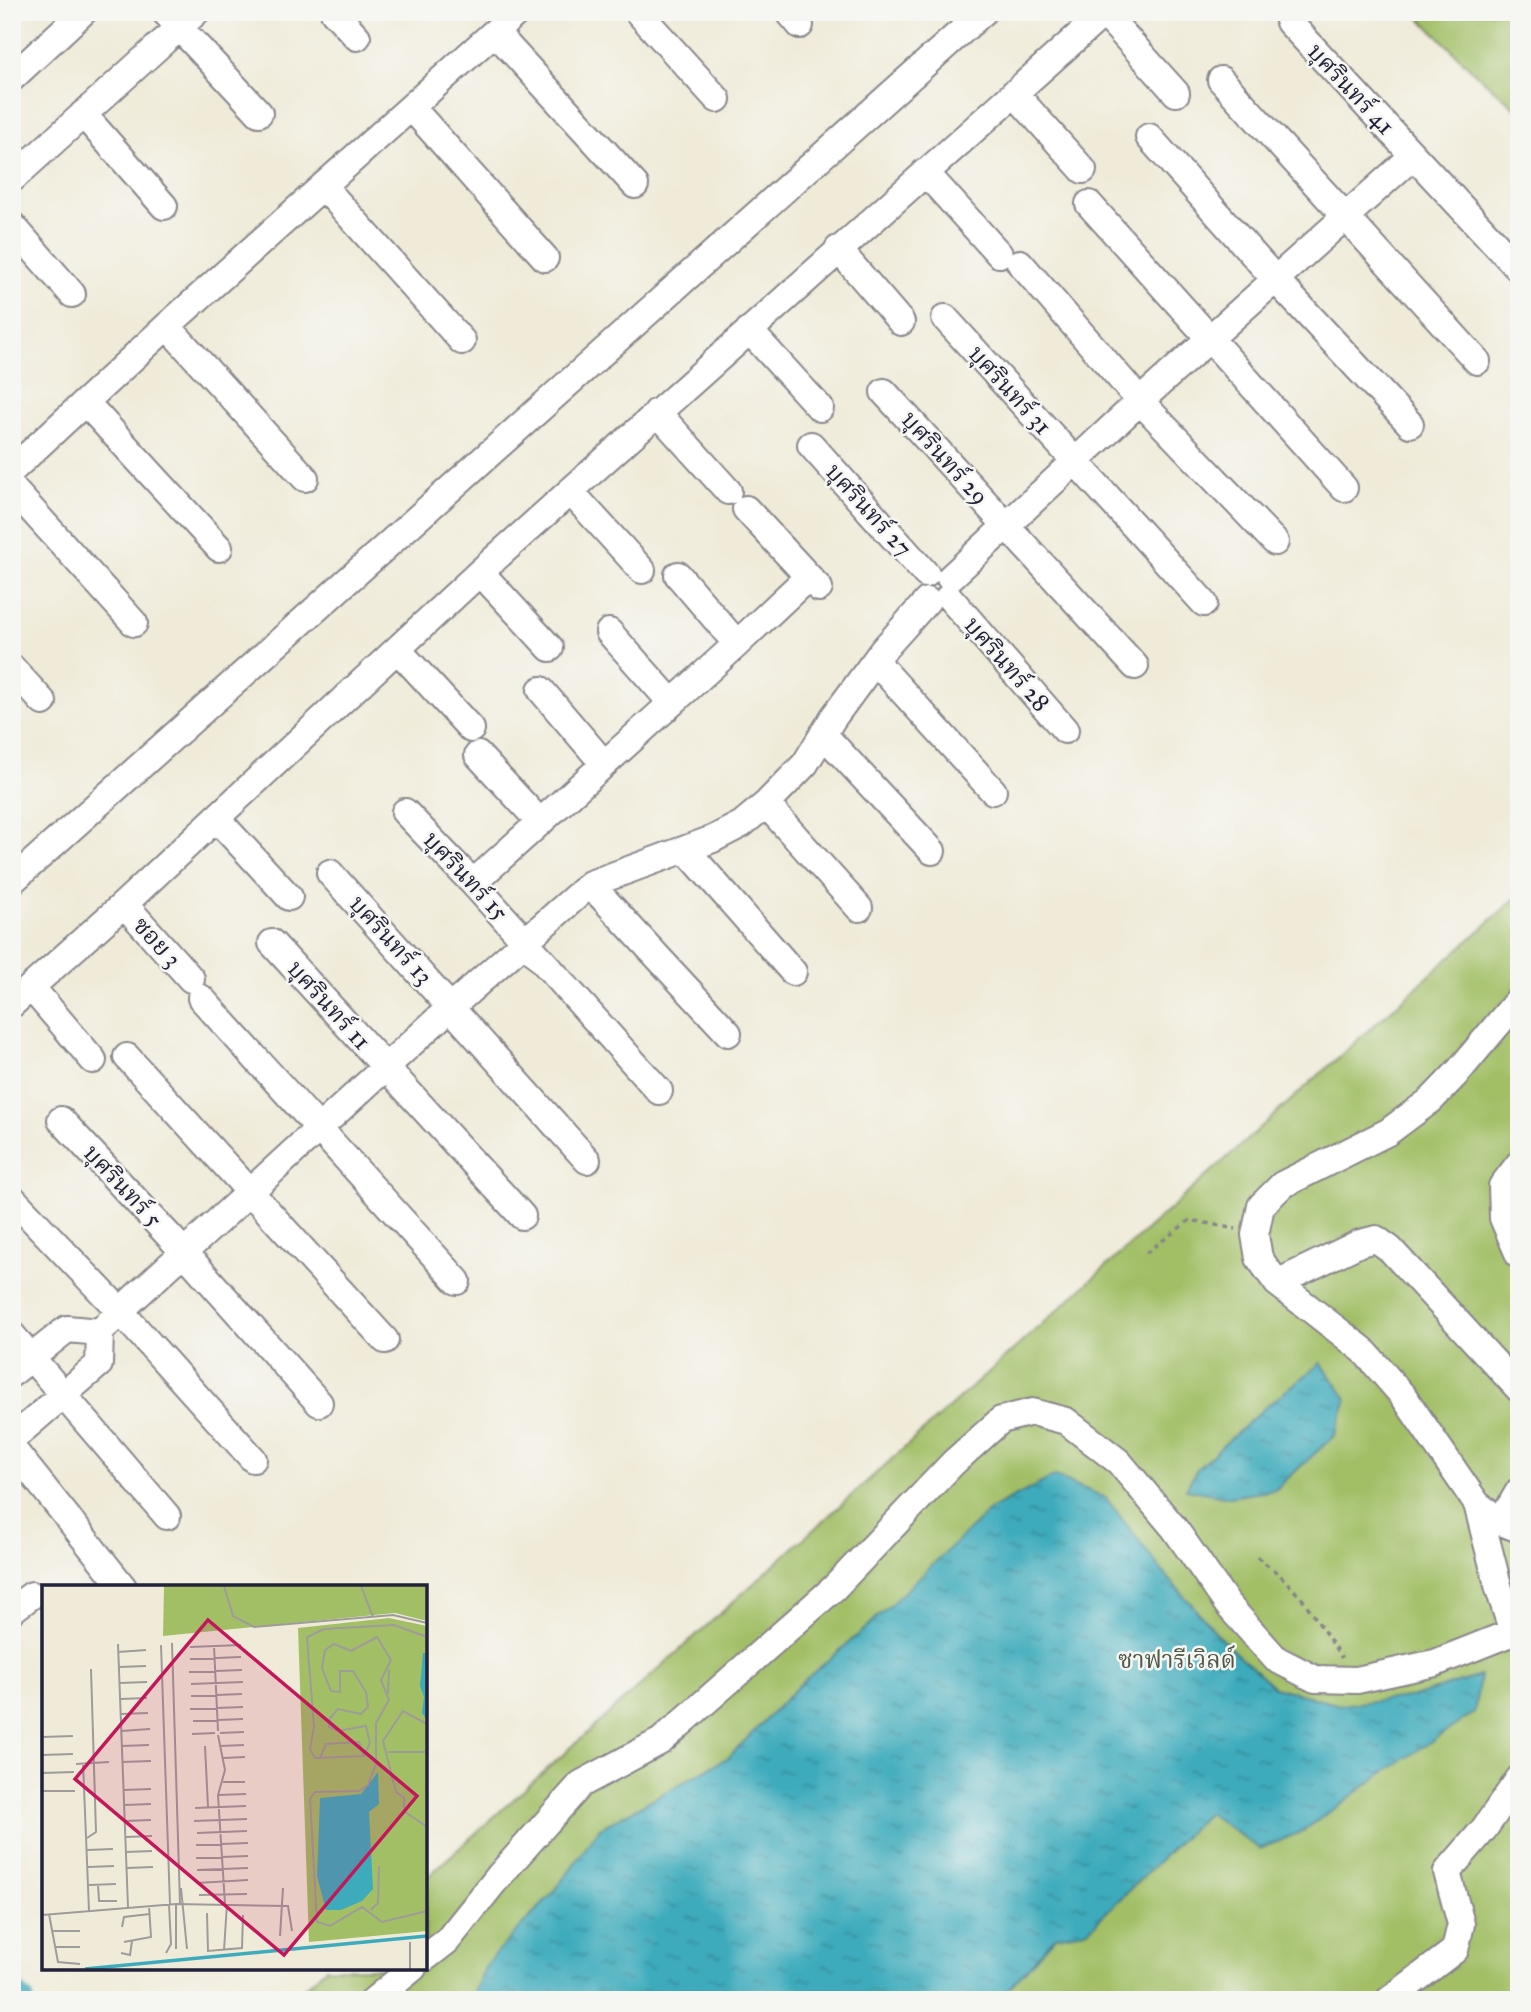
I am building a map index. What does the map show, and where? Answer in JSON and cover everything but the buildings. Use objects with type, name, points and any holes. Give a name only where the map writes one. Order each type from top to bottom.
[{"type":"street","points":[[12,78],[83,12]]},
{"type":"street","points":[[334,12],[357,37]]},
{"type":"street","points":[[12,470],[517,12]]},
{"type":"street","points":[[638,12],[717,99]]},
{"type":"street","points":[[12,881],[983,12]]},
{"type":"street","points":[[93,1060],[22,995],[124,904],[480,572],[838,249],[1104,13],[1176,93]]},
{"type":"street","points":[[12,179],[83,114],[180,17],[259,113]]},
{"type":"street","name":"บุศรินทร์ 41","points":[[1289,22],[1519,269]]},
{"type":"street","points":[[495,32],[635,185]]},
{"type":"street","points":[[1222,80],[1477,361]]},
{"type":"street","points":[[1014,93],[1083,170]]},
{"type":"street","points":[[412,108],[545,258]]},
{"type":"street","points":[[83,114],[164,206]]},
{"type":"street","points":[[1149,137],[1275,279],[1410,424]]},
{"type":"street","points":[[121,1585],[13,1449],[99,1364],[100,1332],[451,1007],[590,884],[687,850],[742,824],[766,804],[805,764],[874,661],[938,588],[1140,401],[1413,156]]},
{"type":"street","points":[[925,172],[1010,258],[1140,401],[1275,542]]},
{"type":"street","points":[[323,186],[462,341]]},
{"type":"street","points":[[1089,204],[1344,488]]},
{"type":"street","points":[[12,225],[72,293]]},
{"type":"street","points":[[838,249],[901,322]]},
{"type":"street","name":"บุศรินทร์ 31","points":[[945,318],[1204,603]]},
{"type":"street","points":[[167,327],[305,478]]},
{"type":"street","points":[[749,330],[820,408]]},
{"type":"street","name":"บุศรินทร์ 29","points":[[884,392],[1135,666]]},
{"type":"street","points":[[86,403],[219,548]]},
{"type":"street","points":[[473,883],[737,644],[813,583],[657,412]]},
{"type":"street","name":"บุศรินทร์ 27","points":[[811,445],[938,588]]},
{"type":"street","points":[[12,488],[134,623]]},
{"type":"street","points":[[570,491],[642,570]]},
{"type":"street","points":[[480,572],[550,648]]},
{"type":"street","points":[[678,575],[737,644]]},
{"type":"street","name":"บุศรินทร์ 28","points":[[938,588],[1065,730]]},
{"type":"street","points":[[609,632],[672,703]]},
{"type":"street","points":[[398,649],[471,729]]},
{"type":"street","points":[[874,661],[993,790]]},
{"type":"street","points":[[12,668],[43,702]]},
{"type":"street","points":[[541,690],[604,764]]},
{"type":"street","points":[[823,734],[932,851]]},
{"type":"street","points":[[478,755],[540,822]]},
{"type":"street","points":[[766,804],[859,908]]},
{"type":"street","name":"บุศรินทร์ 15","points":[[405,812],[526,941],[659,1091]]},
{"type":"street","points":[[216,818],[289,897]]},
{"type":"street","points":[[687,850],[793,972]]},
{"type":"street","name":"บุศรินทร์ 13","points":[[330,873],[587,1160]]},
{"type":"street","points":[[590,884],[728,1033]]},
{"type":"street","name":"ซอย 3","points":[[124,904],[196,989],[457,1281]]},
{"type":"street","name":"บุศรินทร์ 11","points":[[272,943],[522,1216]]},
{"type":"street","points":[[427,1956],[447,1941],[499,1876],[581,1784],[661,1741],[834,1588],[953,1464],[1001,1420],[1032,1412],[1066,1421],[1119,1462],[1175,1529],[1228,1605],[1276,1659],[1315,1679],[1357,1680],[1435,1663],[1516,1630],[1499,1589],[1478,1504],[1404,1397],[1363,1350],[1277,1283],[1259,1258],[1255,1235],[1261,1206],[1282,1185],[1388,1132],[1431,1100],[1519,999]]},
{"type":"street","points":[[127,1058],[385,1340]]},
{"type":"street","name":"บุศรินทร์ 5","points":[[61,1120],[319,1403]]},
{"type":"street","points":[[1519,1164],[1502,1186],[1503,1218],[1519,1255]]},
{"type":"street","points":[[12,1198],[120,1311],[253,1459]]},
{"type":"street","points":[[1277,1283],[1360,1243],[1377,1239],[1519,1389]]},
{"type":"street","points":[[22,1365],[67,1329],[100,1332]]},
{"type":"street","points":[[12,1335],[22,1365],[65,1395],[167,1516]]},
{"type":"street","points":[[1478,1504],[1510,1525],[1519,1490]]},
{"type":"street","points":[[1388,2000],[1455,1950],[1461,1924],[1447,1872],[1484,1829],[1519,1779]]},
{"type":"street","points":[[374,2000],[411,1970]]},
{"type":"path","points":[[1146,1253],[1190,1220],[1255,1235]]},
{"type":"path","points":[[1257,1557],[1280,1575],[1304,1601],[1357,1680]]},
{"type":"green space","points":[[1414,12],[1519,12],[1519,111],[1473,71]]},
{"type":"green space","name":"ซาฟารีเวิลด์","points":[[1519,895],[1519,2000],[291,2000],[324,1970],[427,1970],[427,1877]]},
{"type":"water","points":[[1321,1363],[1347,1399],[1335,1435],[1275,1490],[1230,1497],[1186,1489],[1197,1469],[1263,1409]]},
{"type":"water","points":[[1055,1476],[1106,1498],[1163,1572],[1229,1647],[1274,1687],[1340,1705],[1416,1696],[1480,1676],[1474,1713],[1303,1831],[1260,1849],[1208,1813],[1088,1930],[1056,1936],[1001,2000],[470,2000],[488,1962],[553,1893],[600,1828],[729,1757],[800,1684],[866,1628],[991,1509]]},
{"type":"waterway","points":[[12,1988],[25,2000]]}]
